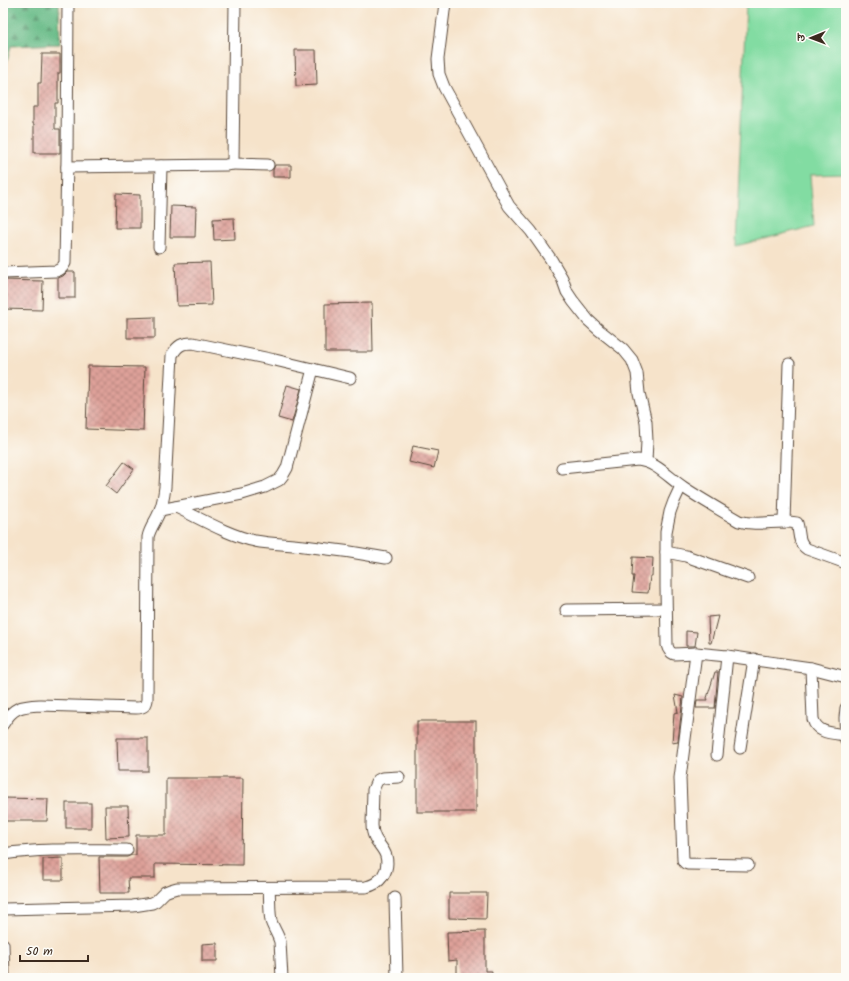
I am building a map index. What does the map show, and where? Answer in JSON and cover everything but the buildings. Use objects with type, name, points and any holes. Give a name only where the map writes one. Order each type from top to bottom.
[{"type":"street","points":[[3,273],[56,271],[64,266],[65,263],[68,3]]},
{"type":"street","points":[[232,164],[236,3]]},
{"type":"street","points":[[445,3],[438,59],[438,70],[442,83],[509,206],[531,231],[552,261],[573,301],[588,320],[626,352],[635,366],[638,377],[639,393],[646,422],[646,461]]},
{"type":"street","points":[[67,167],[226,166],[232,164],[268,165]]},
{"type":"street","points":[[159,247],[161,166]]},
{"type":"street","points":[[3,724],[7,717],[16,709],[40,704],[136,708],[146,705],[148,537],[150,528],[160,510],[165,487],[172,355],[181,344],[193,343],[275,360],[350,378]]},
{"type":"street","points":[[784,522],[789,364]]},
{"type":"street","points":[[160,510],[242,494],[265,487],[279,480],[287,468],[313,369]]},
{"type":"street","points":[[562,468],[638,460],[646,461],[662,470],[681,486],[739,521],[752,524],[784,522],[797,523],[800,542],[804,547],[846,563]]},
{"type":"street","points":[[681,486],[670,512],[666,532],[666,609],[668,650],[674,654],[696,653],[754,659],[811,668],[846,677]]},
{"type":"street","points":[[176,507],[228,532],[255,541],[340,550],[386,558]]},
{"type":"street","points":[[666,552],[686,556],[748,578]]},
{"type":"street","points":[[566,610],[666,609]]},
{"type":"street","points":[[696,653],[680,778],[683,860],[688,864],[748,865]]},
{"type":"street","points":[[717,755],[727,656]]},
{"type":"street","points":[[740,748],[754,659]]},
{"type":"street","points":[[811,668],[814,724],[823,732],[846,735]]},
{"type":"street","points":[[846,708],[846,741]]},
{"type":"street","points":[[3,909],[133,906],[152,903],[165,892],[177,888],[371,886],[377,883],[383,876],[387,859],[372,830],[374,786],[378,780],[382,778],[399,777]]},
{"type":"street","points":[[3,854],[59,850],[127,850]]},
{"type":"street","points":[[269,888],[272,924],[279,936],[280,942],[282,978]]},
{"type":"street","points":[[395,898],[397,978]]},
{"type":"street","points":[[3,944],[4,978]]},
{"type":"green space","points":[[3,3],[59,3],[60,44],[11,46],[3,78]]},
{"type":"green space","points":[[746,3],[846,3],[846,174],[810,175],[814,226],[736,246]]}]
